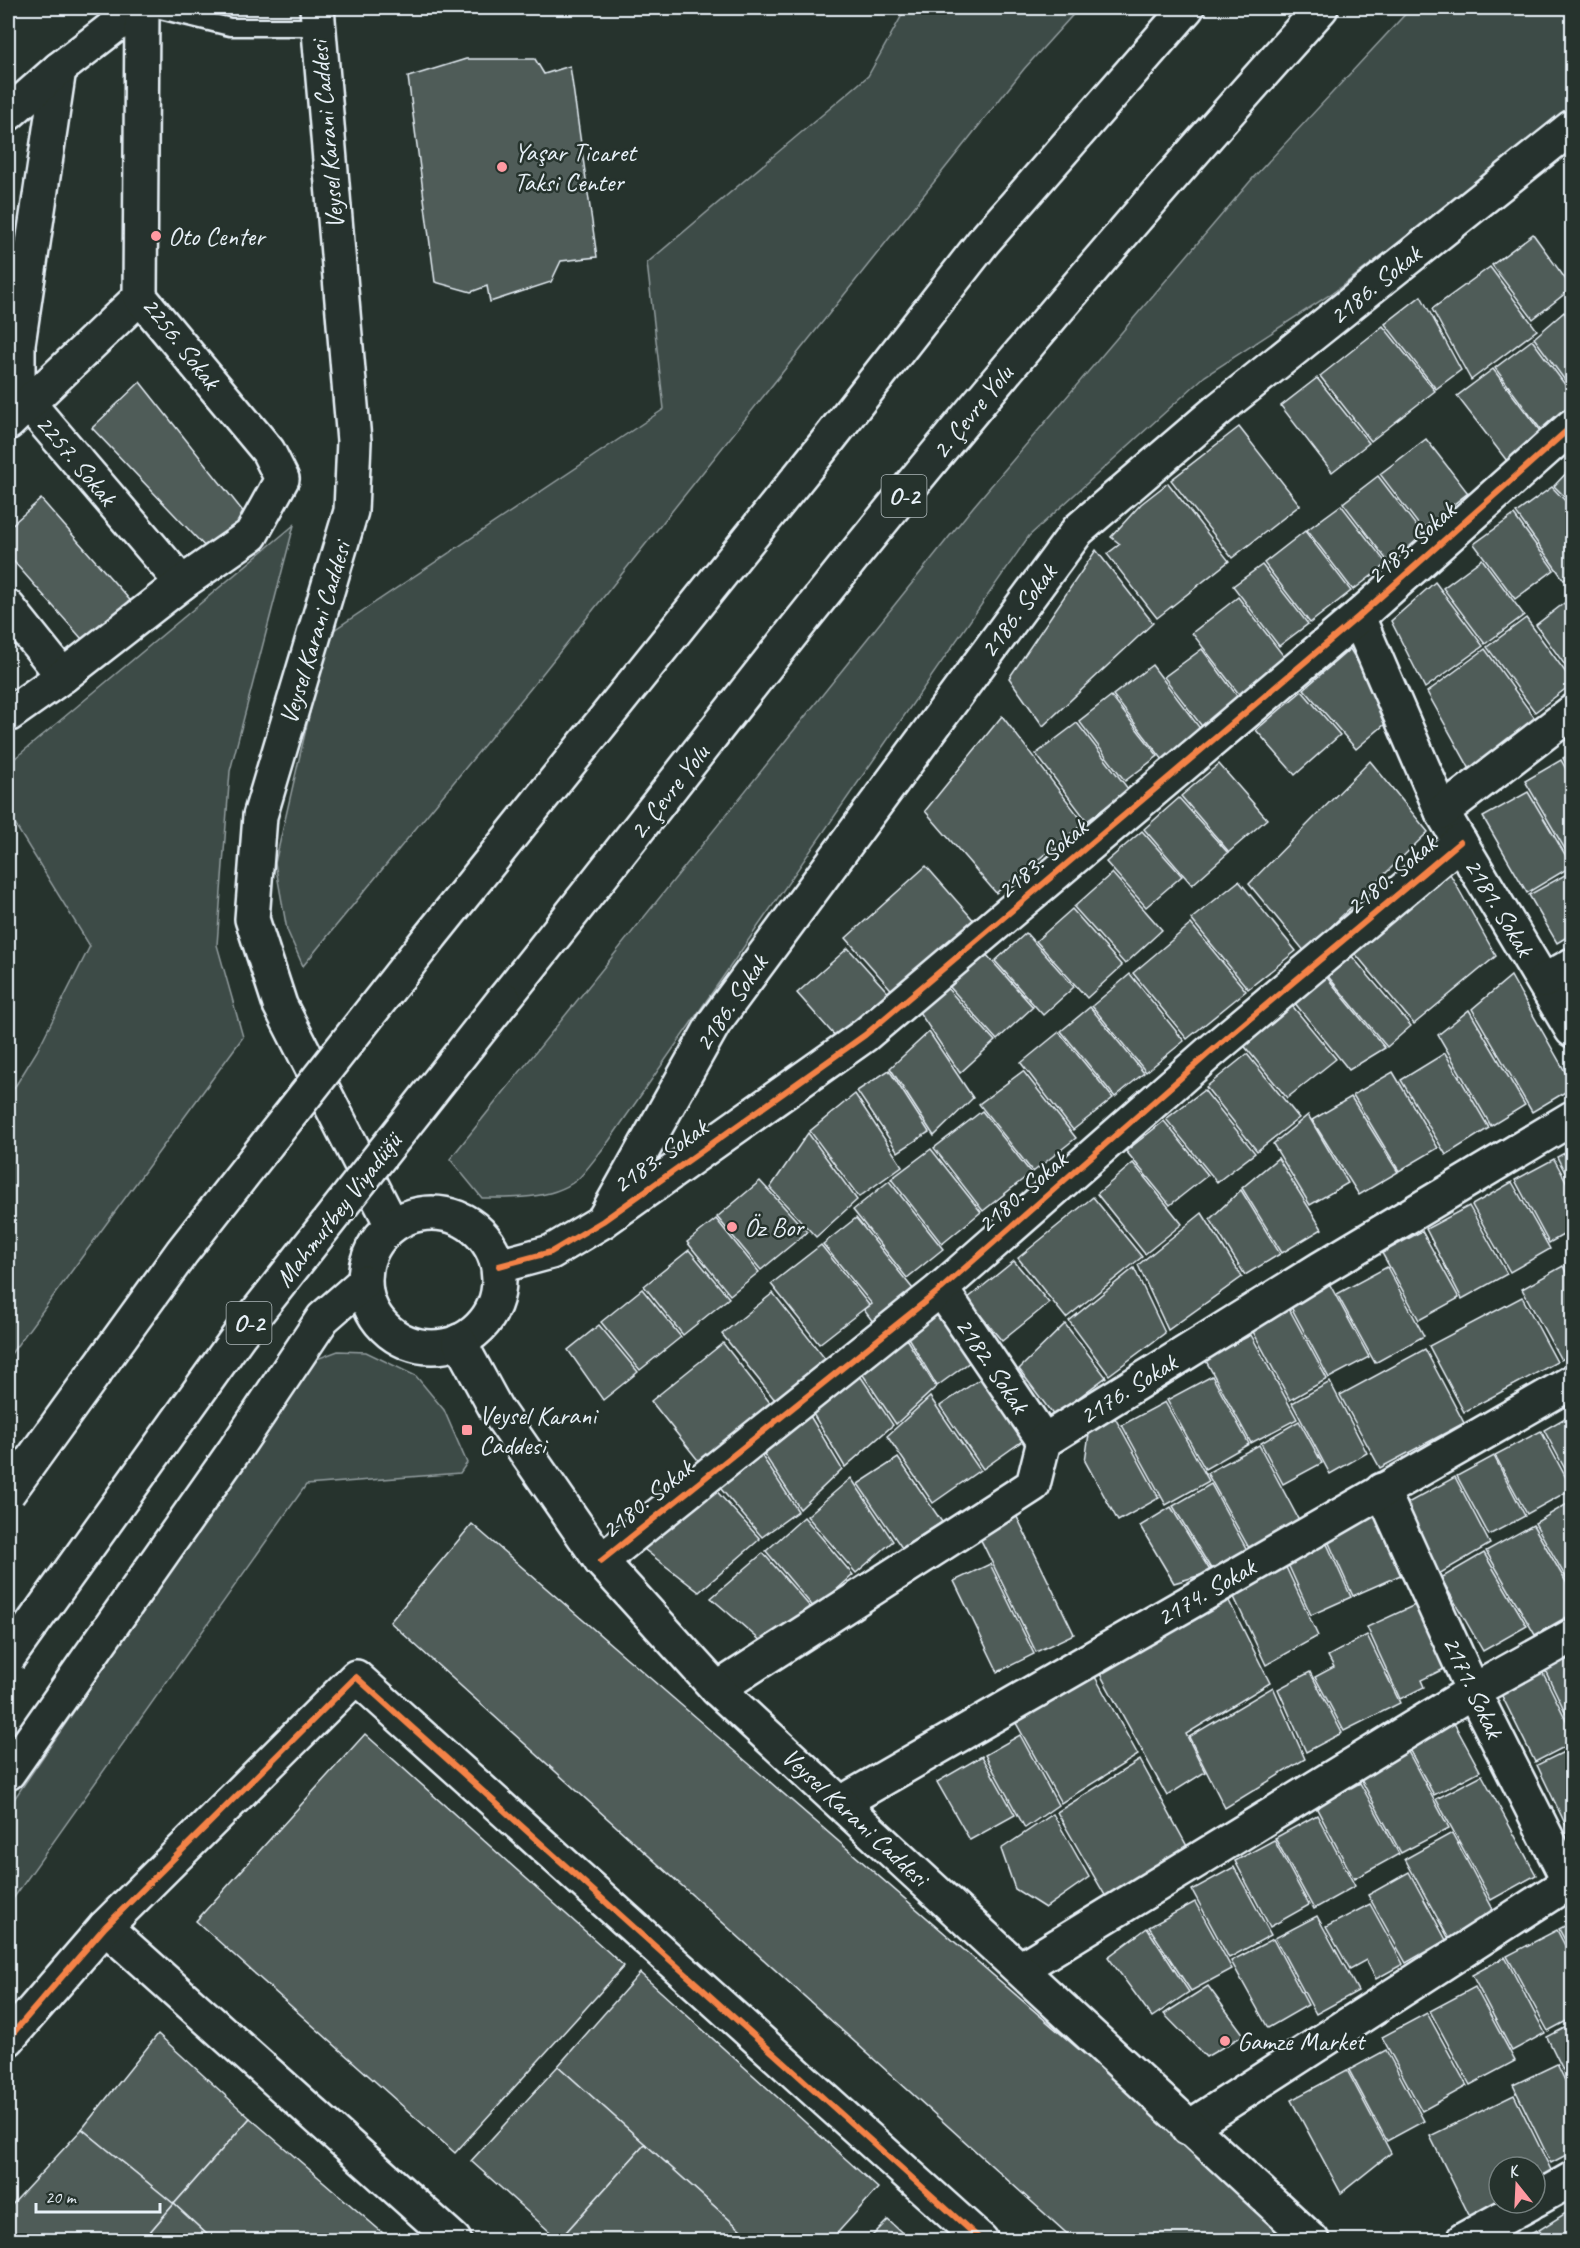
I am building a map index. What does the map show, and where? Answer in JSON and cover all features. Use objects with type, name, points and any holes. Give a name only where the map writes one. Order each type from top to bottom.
[{"type":"main road","points":[[8,114],[59,69],[140,8]]},
{"type":"main road","name":"2256. Sokak","points":[[140,8],[140,297],[255,434],[268,451],[282,479],[250,535],[182,583]]},
{"type":"main road","points":[[8,1493],[182,1252],[429,938],[830,438],[983,242],[1187,8]]},
{"type":"main road","name":"2. Çevre Yolu","points":[[504,999],[805,617],[1039,331],[1183,161],[1321,8]]},
{"type":"main road","name":"Veysel Karani Caddesi","points":[[318,17],[354,441],[351,511],[260,816],[252,919],[280,1005],[392,1225]]},
{"type":"main road","name":"2257. Sokak","points":[[59,69],[18,344],[18,413],[182,583]]},
{"type":"main road","name":"2186. Sokak","points":[[603,1221],[714,1023],[1078,530],[1218,410],[1572,127]]},
{"type":"main road","points":[[18,413],[140,297]]},
{"type":"main road","name":"2183. Sokak","points":[[499,1266],[551,1252],[603,1221],[865,1035],[1358,617],[1572,426]]},
{"type":"main road","points":[[8,715],[63,676],[182,583]]},
{"type":"main road","points":[[8,607],[63,676]]},
{"type":"main road","name":"2181. Sokak","points":[[1358,617],[1442,812],[1572,1030]]},
{"type":"main road","name":"2180. Sokak","points":[[1442,812],[1572,712]]},
{"type":"main road","name":"2180. Sokak","points":[[602,1561],[941,1289],[1218,1046],[1460,842]]},
{"type":"main road","points":[[1544,981],[1572,965]]},
{"type":"main road","name":"Mahmutbey Viyadüğü","points":[[8,1658],[240,1334],[504,999]]},
{"type":"main road","name":"2176. Sokak","points":[[1044,1441],[1320,1269],[1572,1118]]},
{"type":"main road","points":[[434,1212],[456,1217],[476,1228],[491,1245],[499,1266],[499,1289],[492,1311],[479,1329],[459,1341],[438,1347],[415,1346],[395,1337],[379,1322],[368,1303],[364,1282],[367,1260],[376,1240],[392,1225],[411,1215],[434,1212]]},
{"type":"main road","points":[[8,1773],[234,1451],[323,1318],[364,1282]]},
{"type":"main road","name":"2182. Sokak","points":[[941,1289],[1044,1441]]},
{"type":"main road","name":"Veysel Karani Caddesi","points":[[459,1341],[496,1408],[602,1561],[717,1689],[1312,2241]]},
{"type":"main road","name":"2174. Sokak","points":[[841,1803],[1572,1382]]},
{"type":"main road","points":[[717,1689],[1033,1485],[1044,1441]]},
{"type":"main road","name":"2171. Sokak","points":[[1382,1490],[1473,1691],[1571,1881]]},
{"type":"main road","points":[[1020,1969],[1473,1691],[1572,1636]]},
{"type":"main road","points":[[8,2039],[105,1927],[357,1677],[981,2241]]},
{"type":"main road","points":[[1188,2128],[1571,1881]]},
{"type":"main road","points":[[105,1927],[454,2241]]},
{"type":"main road","points":[[1547,2193],[1572,2179]]},
{"type":"main road","points":[[1463,2241],[1509,2215]]},
{"type":"lane","points":[[152,8],[230,27],[318,17]]},
{"type":"shaded area","points":[[906,8],[1079,8],[1024,69],[531,688],[303,966],[287,930],[275,863],[328,634],[664,409],[647,263],[868,76]]},
{"type":"shaded area","points":[[1411,8],[1572,8],[1572,110],[1334,292],[1205,376],[1029,536],[609,1141],[580,1177],[570,1185],[547,1194],[482,1198],[450,1159],[973,507],[1253,178]]},
{"type":"shaded area","points":[[294,525],[230,771],[217,945],[243,1037],[8,1358],[8,1098],[37,1051],[90,946],[8,813],[8,764]]},
{"type":"shaded area","points":[[338,1351],[366,1352],[416,1376],[444,1410],[467,1463],[460,1473],[306,1485],[8,1906],[8,1808],[314,1360]]},
{"type":"building","name":"Yaşar Ticaret Taksi Center","points":[[466,59],[535,59],[544,74],[570,66],[597,257],[561,261],[551,282],[490,302],[487,286],[471,292],[435,282],[408,77]]},
{"type":"building","points":[[1533,234],[1572,288],[1533,319],[1492,265]]},
{"type":"building","points":[[1490,267],[1537,330],[1471,380],[1432,309]]},
{"type":"building","points":[[1421,296],[1461,370],[1436,389],[1385,324]]},
{"type":"building","points":[[1564,312],[1572,322],[1572,390],[1534,338]]},
{"type":"building","points":[[1383,326],[1435,391],[1371,441],[1320,376]]},
{"type":"building","points":[[1532,340],[1572,394],[1572,413],[1544,434],[1495,368]]},
{"type":"building","points":[[1493,369],[1543,435],[1507,461],[1457,396]]},
{"type":"building","points":[[1317,378],[1369,443],[1332,472],[1281,406]]},
{"type":"building","points":[[140,382],[249,519],[210,552],[92,428]]},
{"type":"building","points":[[1239,427],[1300,505],[1232,558],[1171,480]]},
{"type":"building","points":[[1426,439],[1468,493],[1422,529],[1380,474]]},
{"type":"building","points":[[1572,467],[1572,504],[1554,486]]},
{"type":"building","points":[[1378,476],[1424,536],[1389,563],[1343,503]]},
{"type":"building","points":[[1168,483],[1229,561],[1157,618],[1107,554],[1120,544],[1111,537],[1141,504]]},
{"type":"building","points":[[1552,487],[1572,508],[1572,572],[1564,580],[1516,513]]},
{"type":"building","points":[[41,499],[135,606],[89,647],[8,555],[8,528]]},
{"type":"building","points":[[1341,505],[1387,564],[1353,590],[1307,530]]},
{"type":"building","points":[[1514,515],[1554,570],[1515,599],[1474,544]]},
{"type":"building","points":[[1305,531],[1351,591],[1310,623],[1264,563]]},
{"type":"building","points":[[1096,550],[1153,623],[1043,726],[1009,678]]},
{"type":"building","points":[[1482,559],[1524,615],[1485,644],[1443,588]]},
{"type":"building","points":[[1262,565],[1308,624],[1279,646],[1233,586]]},
{"type":"building","points":[[1435,582],[1483,646],[1425,688],[1391,621]]},
{"type":"building","points":[[1238,597],[1289,663],[1242,698],[1192,633]]},
{"type":"building","points":[[1572,597],[1572,675],[1536,625]]},
{"type":"building","points":[[1526,618],[1572,681],[1572,684],[1535,712],[1487,647]]},
{"type":"building","points":[[1202,649],[1241,701],[1204,729],[1164,677]]},
{"type":"building","points":[[1350,649],[1392,718],[1356,749],[1304,689]]},
{"type":"building","points":[[1485,649],[1539,724],[1472,773],[1427,692]]},
{"type":"building","points":[[1152,665],[1202,731],[1163,760],[1113,695]]},
{"type":"building","points":[[1302,691],[1340,735],[1295,775],[1256,730]]},
{"type":"building","points":[[1111,696],[1158,756],[1125,781],[1079,721]]},
{"type":"building","points":[[1002,716],[1084,823],[996,893],[925,811]]},
{"type":"building","points":[[1077,723],[1129,790],[1087,821],[1036,754]]},
{"type":"building","points":[[1572,753],[1572,775],[1563,758]]},
{"type":"building","points":[[1561,760],[1572,780],[1572,854],[1569,856],[1525,781]]},
{"type":"building","points":[[1370,761],[1428,832],[1305,952],[1249,884]]},
{"type":"building","points":[[1219,764],[1267,819],[1229,852],[1181,796]]},
{"type":"building","points":[[1528,792],[1572,866],[1527,893],[1483,817]]},
{"type":"building","points":[[1179,798],[1228,853],[1192,885],[1144,829]]},
{"type":"building","points":[[1142,831],[1182,876],[1146,907],[1106,862]]},
{"type":"building","points":[[926,866],[976,923],[896,995],[846,938]]},
{"type":"building","points":[[1572,871],[1572,934],[1557,943],[1529,895]]},
{"type":"building","points":[[1449,872],[1496,956],[1414,1024],[1353,951]]},
{"type":"building","points":[[1112,873],[1162,930],[1125,964],[1074,907]]},
{"type":"building","points":[[1239,881],[1296,951],[1248,989],[1191,919]]},
{"type":"building","points":[[1072,909],[1122,966],[1087,998],[1036,941]]},
{"type":"building","points":[[1191,924],[1246,991],[1187,1039],[1133,973]]},
{"type":"building","points":[[1026,933],[1074,987],[1043,1015],[995,961]]},
{"type":"building","points":[[848,948],[893,998],[842,1044],[797,993]]},
{"type":"building","points":[[985,953],[1033,1007],[997,1040],[949,986]]},
{"type":"building","points":[[1350,954],[1411,1026],[1387,1047],[1326,974]]},
{"type":"building","points":[[1130,974],[1184,1041],[1146,1072],[1092,1006]]},
{"type":"building","points":[[1325,975],[1385,1048],[1349,1070],[1294,1002]]},
{"type":"building","points":[[1511,976],[1572,1084],[1572,1088],[1532,1112],[1472,1009]]},
{"type":"building","points":[[947,988],[995,1041],[960,1073],[919,1012]]},
{"type":"building","points":[[1285,997],[1336,1059],[1287,1098],[1237,1037]]},
{"type":"building","points":[[1090,1007],[1144,1073],[1115,1097],[1061,1031]]},
{"type":"building","points":[[1469,1010],[1525,1105],[1491,1126],[1438,1035]]},
{"type":"building","points":[[929,1032],[973,1098],[934,1136],[890,1068]]},
{"type":"building","points":[[1059,1032],[1113,1098],[1073,1130],[1021,1063]]},
{"type":"building","points":[[1445,1053],[1489,1128],[1446,1155],[1401,1080]]},
{"type":"building","points":[[1247,1054],[1299,1118],[1257,1151],[1206,1087]]},
{"type":"building","points":[[889,1070],[929,1132],[898,1152],[857,1091]]},
{"type":"building","points":[[1023,1071],[1076,1138],[1033,1172],[979,1104]]},
{"type":"building","points":[[1393,1072],[1438,1148],[1399,1171],[1353,1095]]},
{"type":"building","points":[[1204,1090],[1255,1153],[1217,1182],[1166,1119]]},
{"type":"building","points":[[855,1094],[902,1166],[859,1197],[810,1131]]},
{"type":"building","points":[[1351,1097],[1398,1172],[1359,1195],[1312,1120]]},
{"type":"building","points":[[982,1111],[1031,1173],[983,1211],[934,1148]]},
{"type":"building","points":[[1308,1115],[1348,1183],[1310,1205],[1273,1144]]},
{"type":"building","points":[[1164,1121],[1208,1175],[1170,1205],[1126,1151]]},
{"type":"building","points":[[808,1133],[857,1200],[816,1237],[770,1188]]},
{"type":"building","points":[[931,1149],[981,1212],[942,1244],[891,1179]]},
{"type":"building","points":[[1572,1149],[1572,1186],[1557,1157]]},
{"type":"building","points":[[1278,1158],[1322,1229],[1282,1253],[1242,1188]]},
{"type":"building","points":[[1554,1159],[1572,1192],[1572,1230],[1549,1243],[1515,1180]]},
{"type":"building","points":[[1133,1163],[1182,1224],[1145,1254],[1097,1194]]},
{"type":"building","points":[[760,1181],[807,1232],[761,1270],[717,1217]]},
{"type":"building","points":[[889,1181],[943,1249],[907,1278],[853,1210]]},
{"type":"building","points":[[1512,1182],[1550,1249],[1510,1272],[1472,1205]]},
{"type":"building","points":[[1241,1190],[1280,1254],[1245,1275],[1210,1219]]},
{"type":"building","points":[[1093,1197],[1142,1257],[1066,1318],[1018,1258]]},
{"type":"building","points":[[1469,1206],[1507,1274],[1462,1299],[1426,1229]]},
{"type":"building","points":[[1202,1213],[1242,1277],[1168,1330],[1138,1265]]},
{"type":"building","points":[[856,1218],[913,1289],[873,1322],[864,1310],[872,1304],[823,1244]]},
{"type":"building","points":[[716,1219],[759,1272],[730,1295],[687,1242]]},
{"type":"building","points":[[1422,1231],[1459,1298],[1419,1320],[1382,1253]]},
{"type":"building","points":[[821,1245],[869,1305],[819,1344],[771,1284]]},
{"type":"building","points":[[689,1250],[729,1298],[683,1335],[644,1286]]},
{"type":"building","points":[[1014,1261],[1049,1303],[1002,1341],[967,1299]]},
{"type":"building","points":[[1572,1262],[1572,1278],[1566,1266]]},
{"type":"building","points":[[1563,1266],[1572,1284],[1572,1354],[1561,1360],[1522,1289]]},
{"type":"building","points":[[1387,1267],[1424,1336],[1375,1363],[1337,1294]]},
{"type":"building","points":[[1134,1268],[1165,1333],[1109,1375],[1069,1321]]},
{"type":"building","points":[[1329,1283],[1369,1357],[1329,1378],[1290,1305]]},
{"type":"building","points":[[642,1289],[681,1337],[640,1370],[601,1322]]},
{"type":"building","points":[[773,1293],[826,1360],[775,1400],[722,1334]]},
{"type":"building","points":[[1522,1297],[1557,1362],[1464,1412],[1429,1346]]},
{"type":"building","points":[[939,1301],[974,1359],[937,1386],[904,1331]]},
{"type":"building","points":[[1287,1305],[1327,1379],[1290,1400],[1250,1326]]},
{"type":"building","points":[[1065,1324],[1106,1377],[1054,1416],[1019,1369]]},
{"type":"building","points":[[599,1325],[638,1372],[603,1400],[568,1350]]},
{"type":"building","points":[[902,1332],[936,1387],[896,1424],[859,1369]]},
{"type":"building","points":[[1251,1335],[1297,1419],[1251,1443],[1205,1359]]},
{"type":"building","points":[[723,1343],[771,1404],[701,1464],[651,1401]]},
{"type":"building","points":[[1425,1349],[1464,1423],[1380,1468],[1340,1395]]},
{"type":"building","points":[[857,1371],[893,1425],[845,1467],[807,1404]]},
{"type":"building","points":[[1212,1376],[1249,1444],[1205,1469],[1167,1400]]},
{"type":"building","points":[[983,1377],[1025,1439],[983,1469],[940,1406]]},
{"type":"building","points":[[1330,1382],[1367,1453],[1330,1474],[1292,1403]]},
{"type":"building","points":[[930,1397],[980,1470],[933,1503],[887,1436]]},
{"type":"building","points":[[1165,1402],[1209,1481],[1166,1505],[1122,1425]]},
{"type":"building","points":[[804,1406],[842,1469],[800,1509],[758,1445]]},
{"type":"building","points":[[1572,1414],[1572,1482],[1544,1430]]},
{"type":"building","points":[[1115,1418],[1159,1498],[1118,1521],[1085,1461],[1089,1434]]},
{"type":"building","points":[[1299,1421],[1322,1463],[1283,1484],[1261,1443]]},
{"type":"building","points":[[1541,1431],[1572,1489],[1527,1514],[1495,1455]]},
{"type":"building","points":[[1259,1445],[1299,1520],[1249,1548],[1207,1473]]},
{"type":"building","points":[[756,1447],[798,1511],[762,1537],[715,1482]]},
{"type":"building","points":[[1494,1456],[1525,1516],[1489,1535],[1457,1476]]},
{"type":"building","points":[[898,1458],[942,1522],[902,1548],[858,1484]]},
{"type":"building","points":[[1455,1477],[1490,1544],[1439,1574],[1404,1505]]},
{"type":"building","points":[[851,1478],[893,1541],[856,1573],[807,1516]]},
{"type":"building","points":[[1211,1484],[1247,1550],[1213,1572],[1173,1506]]},
{"type":"building","points":[[711,1485],[760,1539],[699,1592],[640,1546]]},
{"type":"building","points":[[1572,1501],[1572,1588],[1535,1523]]},
{"type":"building","points":[[1171,1507],[1211,1572],[1174,1583],[1140,1526]]},
{"type":"building","points":[[1376,1509],[1405,1573],[1353,1596],[1324,1532]]},
{"type":"building","points":[[1016,1515],[1074,1634],[1036,1652],[978,1534]]},
{"type":"building","points":[[804,1517],[853,1575],[815,1609],[766,1551]]},
{"type":"building","points":[[472,1524],[1299,2240],[1074,2240],[390,1622]]},
{"type":"building","points":[[1533,1525],[1572,1592],[1572,1614],[1535,1635],[1486,1551]]},
{"type":"building","points":[[1322,1533],[1351,1597],[1311,1615],[1282,1551]]},
{"type":"building","points":[[763,1553],[813,1610],[769,1648],[711,1598]]},
{"type":"building","points":[[1484,1553],[1527,1626],[1483,1651],[1441,1578]]},
{"type":"building","points":[[990,1564],[1034,1654],[998,1672],[954,1581]]},
{"type":"building","points":[[1285,1565],[1318,1636],[1266,1665],[1233,1595]]},
{"type":"building","points":[[1228,1599],[1270,1683],[1186,1734],[1205,1772],[1167,1796],[1099,1672]]},
{"type":"building","points":[[1415,1605],[1444,1669],[1421,1680],[1424,1687],[1400,1699],[1367,1627]]},
{"type":"building","points":[[1367,1635],[1400,1703],[1344,1731],[1315,1677],[1334,1667],[1328,1656]]},
{"type":"building","points":[[1572,1654],[1572,1726],[1544,1668]]},
{"type":"building","points":[[1541,1669],[1572,1732],[1572,1743],[1535,1762],[1499,1690]]},
{"type":"building","points":[[1310,1672],[1342,1733],[1306,1752],[1278,1689]]},
{"type":"building","points":[[1094,1675],[1138,1755],[1061,1803],[1016,1723]]},
{"type":"building","points":[[1273,1687],[1305,1759],[1225,1808],[1189,1737]]},
{"type":"building","points":[[1449,1714],[1480,1771],[1434,1795],[1403,1738]]},
{"type":"building","points":[[365,1734],[624,1966],[455,2153],[196,1921]]},
{"type":"building","points":[[1020,1735],[1058,1805],[1025,1828],[985,1755]]},
{"type":"building","points":[[1406,1748],[1449,1828],[1401,1853],[1358,1774]]},
{"type":"building","points":[[1572,1748],[1572,1835],[1571,1836],[1537,1765]]},
{"type":"building","points":[[982,1756],[1015,1815],[970,1840],[937,1782]]},
{"type":"building","points":[[1140,1760],[1188,1848],[1106,1897],[1057,1812]]},
{"type":"building","points":[[1482,1775],[1536,1875],[1491,1900],[1436,1799]]},
{"type":"building","points":[[1360,1783],[1399,1854],[1354,1879],[1316,1807]]},
{"type":"building","points":[[1053,1814],[1089,1877],[1045,1908],[1015,1889],[1001,1849]]},
{"type":"building","points":[[1317,1815],[1355,1886],[1314,1909],[1275,1838]]},
{"type":"building","points":[[1452,1833],[1495,1913],[1449,1939],[1405,1859]]},
{"type":"building","points":[[1274,1840],[1309,1905],[1270,1927],[1235,1861]]},
{"type":"building","points":[[1234,1867],[1271,1935],[1229,1958],[1192,1890]]},
{"type":"building","points":[[1409,1872],[1446,1940],[1406,1963],[1368,1895]]},
{"type":"building","points":[[1195,1902],[1232,1969],[1191,1991],[1149,1927]]},
{"type":"building","points":[[1370,1904],[1403,1964],[1376,1979],[1366,1960],[1350,1969],[1326,1927]]},
{"type":"building","points":[[1317,1916],[1358,1991],[1316,2014],[1275,1938]]},
{"type":"building","points":[[1572,1922],[1572,1953],[1559,1929]]},
{"type":"building","points":[[1147,1928],[1189,1992],[1152,2017],[1108,1957]]},
{"type":"building","points":[[1557,1930],[1572,1959],[1572,2018],[1548,2031],[1507,1956]]},
{"type":"building","points":[[1273,1939],[1308,2005],[1268,2028],[1231,1961]]},
{"type":"building","points":[[1505,1957],[1545,2033],[1512,2051],[1472,1975]]},
{"type":"building","points":[[640,1973],[878,2188],[831,2240],[752,2240],[558,2066]]},
{"type":"building","points":[[1208,1986],[1244,2035],[1206,2057],[1164,2014]]},
{"type":"building","points":[[1475,1987],[1515,2061],[1470,2085],[1430,2011]]},
{"type":"building","points":[[1427,2013],[1467,2086],[1422,2111],[1382,2037]]},
{"type":"building","points":[[1572,2024],[1572,2088],[1547,2037]]},
{"type":"building","points":[[158,2034],[250,2118],[174,2204],[82,2129]]},
{"type":"building","points":[[1386,2050],[1424,2121],[1387,2141],[1349,2070]]},
{"type":"building","points":[[1557,2064],[1572,2095],[1572,2152],[1551,2163],[1513,2085]]},
{"type":"building","points":[[558,2066],[645,2144],[559,2240],[471,2161]]},
{"type":"building","points":[[1347,2070],[1391,2153],[1341,2193],[1291,2100]]},
{"type":"building","points":[[1514,2095],[1544,2155],[1487,2155],[1487,2209],[1470,2217],[1430,2136]]},
{"type":"building","points":[[250,2118],[384,2234],[377,2240],[213,2240],[174,2204]]},
{"type":"building","points":[[82,2129],[174,2204],[143,2240],[8,2240],[8,2209]]},
{"type":"building","points":[[645,2144],[752,2240],[559,2240]]},
{"type":"building","points":[[1547,2162],[1554,2176],[1547,2180]]},
{"type":"building","points":[[174,2204],[213,2240],[143,2240]]},
{"type":"building","points":[[1572,2209],[1572,2240],[1545,2240],[1539,2230]]},
{"type":"building","points":[[888,2220],[910,2240],[868,2240]]},
{"type":"building","points":[[1536,2231],[1541,2240],[1520,2240]]},
{"type":"cycle path","points":[[499,1266],[551,1252],[603,1221],[865,1035],[1358,617],[1572,426]]},
{"type":"cycle path","points":[[601,1561],[941,1289],[1209,1053],[1460,842]]},
{"type":"cycle path","points":[[8,2039],[105,1927],[356,1677],[981,2240]]},
{"type":"place","name":"Yaşar Ticaret Taksi Center","points":[[502,167]]},
{"type":"place","name":"Oto Center","points":[[156,236]]},
{"type":"place","name":"Öz Bor","points":[[732,1227]]},
{"type":"place","name":"Veysel Karani Caddesi","points":[[467,1430]]},
{"type":"place","name":"Gamze Market","points":[[1225,2041]]}]
